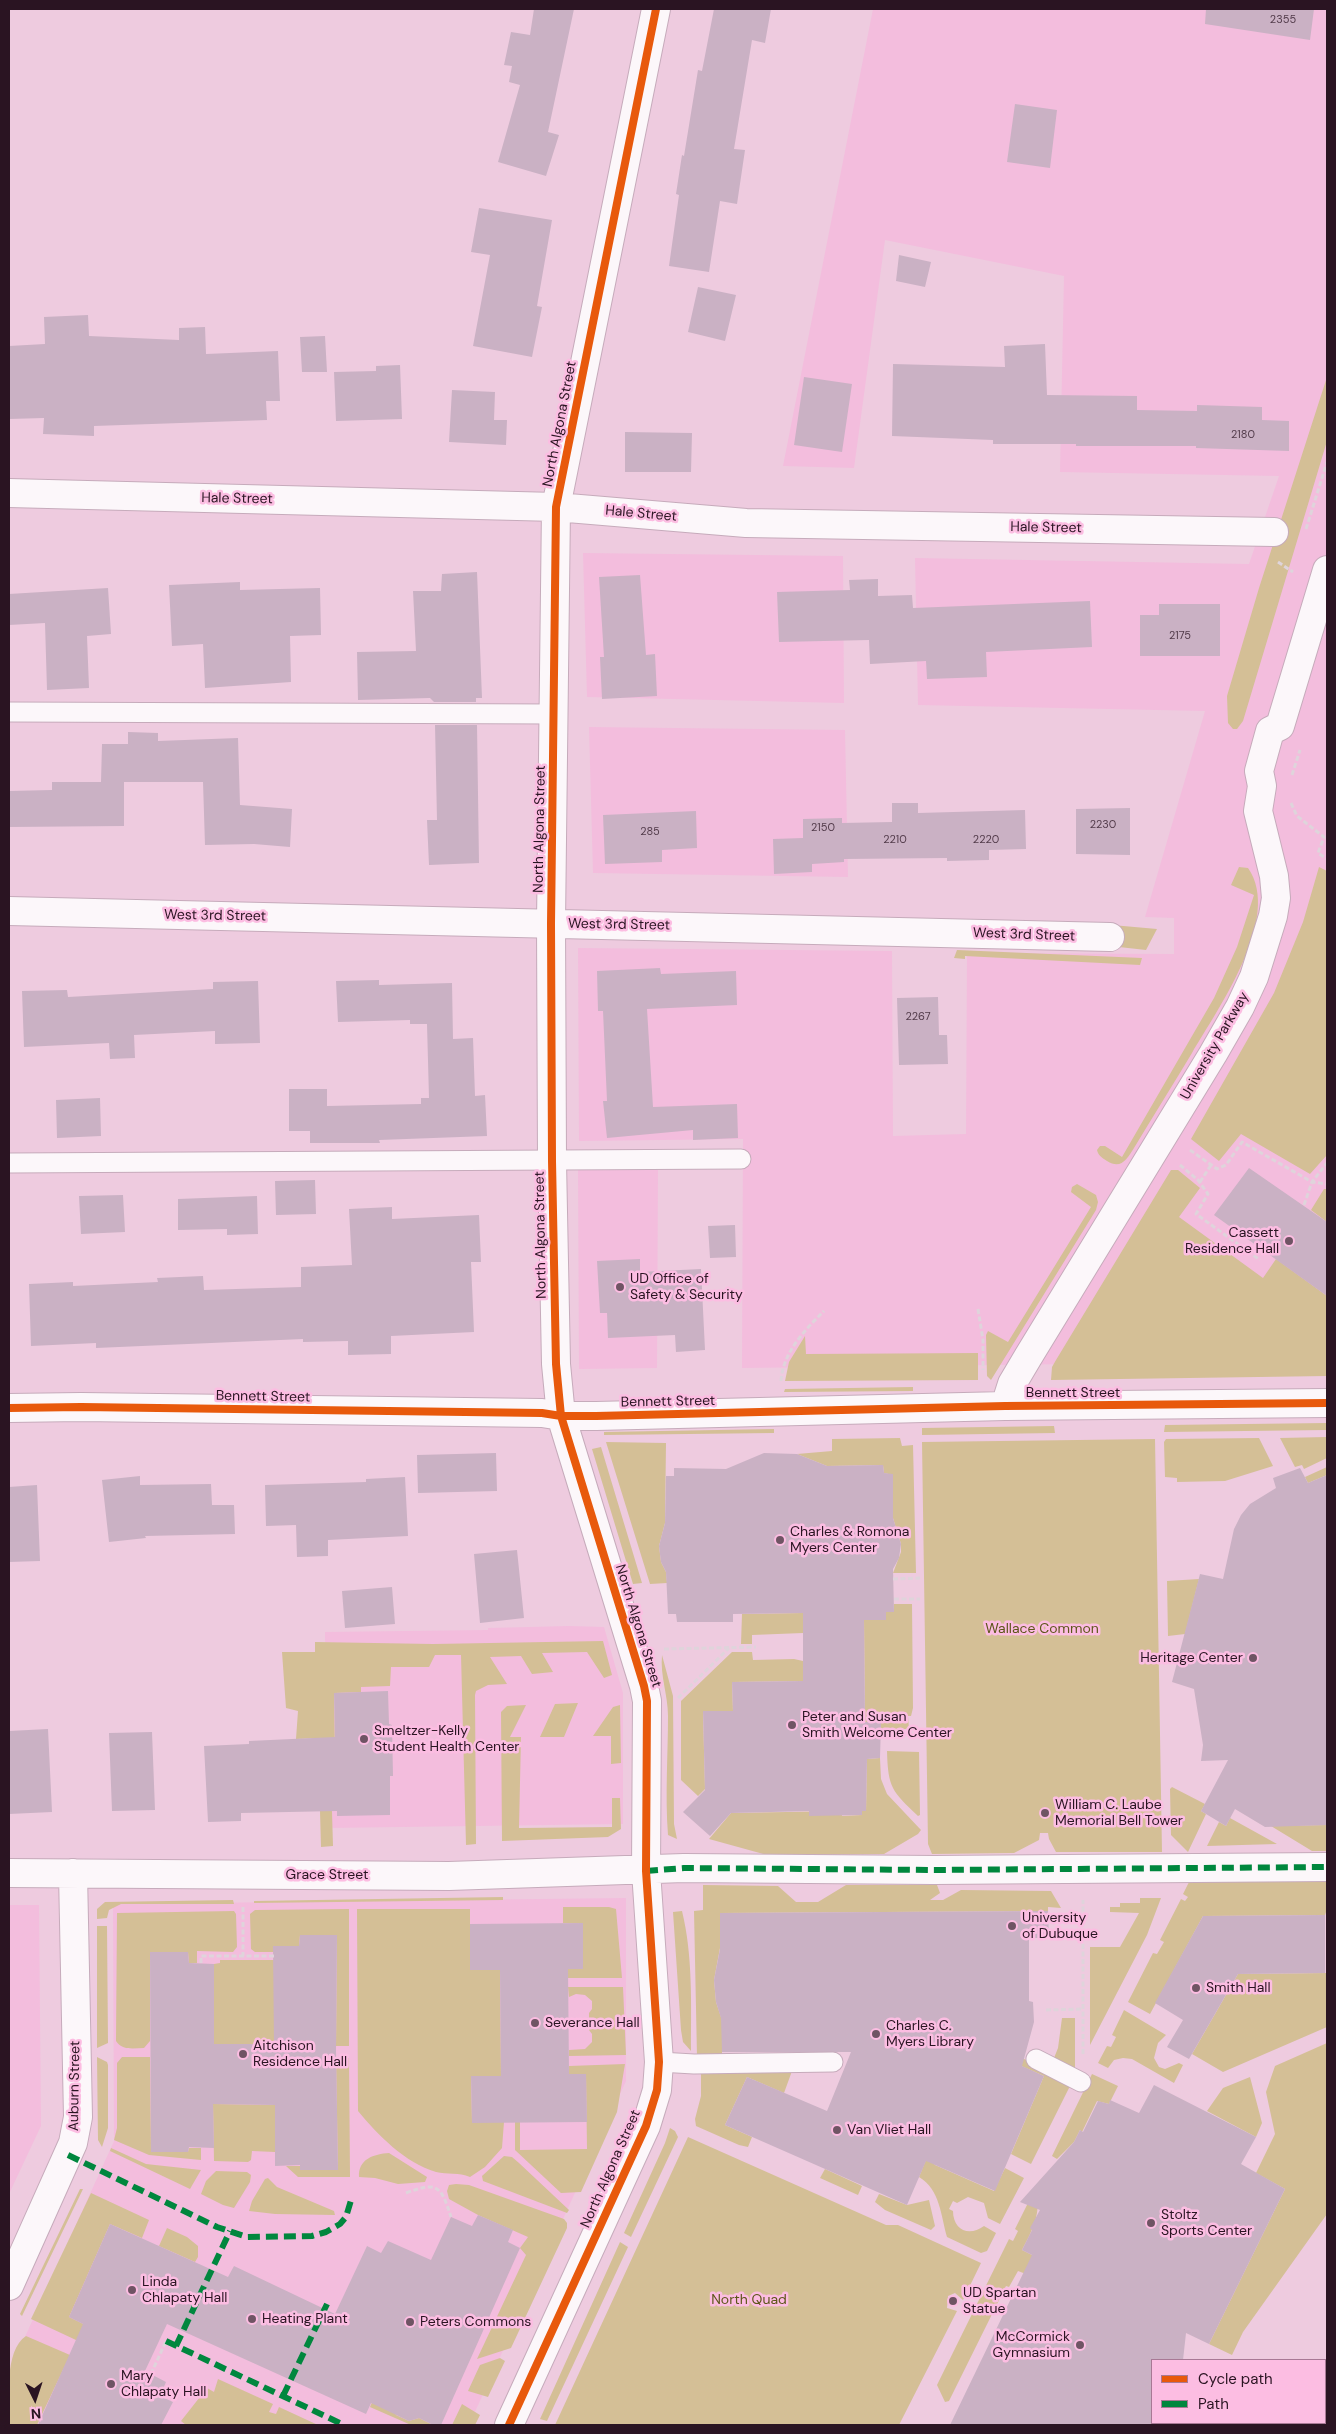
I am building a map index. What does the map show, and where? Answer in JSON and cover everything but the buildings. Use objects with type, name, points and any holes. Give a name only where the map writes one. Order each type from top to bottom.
[{"type":"street","name":"North Algona Street","points":[[509,2425],[646,2126],[657,2090],[659,2062],[646,1871],[648,1720],[644,1686],[561,1416],[556,1364],[552,1161],[551,923],[556,507],[656,9]]},
{"type":"street","name":"Hale Street","points":[[9,493],[556,507],[746,523],[1274,532]]},
{"type":"street","points":[[1280,726],[1327,570]]},
{"type":"street","name":"University Parkway","points":[[1005,1406],[1012,1384],[1213,1054],[1240,1007],[1254,977],[1274,916],[1276,898],[1274,876],[1258,811],[1262,786],[1274,776],[1286,738],[1280,726]]},
{"type":"street","name":"West 3rd Street","points":[[9,911],[1110,937]]},
{"type":"street","name":"Bennett Street","points":[[9,1408],[81,1407],[542,1413],[561,1416],[1005,1406],[1327,1403]]},
{"type":"street","name":"Grace Street","points":[[9,1873],[449,1876],[646,1871],[684,1868],[1083,1869],[1327,1867]]},
{"type":"street","name":"Auburn Street","points":[[12,2271],[68,2155],[76,2131],[78,2117],[73,1873]]},
{"type":"lane","points":[[9,712],[555,714]]},
{"type":"lane","points":[[9,1163],[741,1159]]},
{"type":"lane","points":[[1036,2059],[1081,2082]]},
{"type":"lane","points":[[659,2062],[833,2062]]},
{"type":"path","points":[[1280,726],[1305,733],[1290,784]]},
{"type":"path","points":[[1290,797],[1297,816],[1324,837],[1318,853],[1327,859]]},
{"type":"path","points":[[1188,1149],[1217,1169],[1226,1165],[1242,1142],[1312,1182],[1327,1184]]},
{"type":"path","points":[[1304,1205],[1312,1182],[1327,1163]]},
{"type":"path","points":[[1178,1164],[1200,1182],[1208,1194],[1196,1214],[1260,1260]]},
{"type":"path","points":[[1200,1182],[1211,1165]]},
{"type":"path","points":[[978,1309],[983,1340],[983,1375]]},
{"type":"path","points":[[781,1385],[789,1355],[804,1330],[824,1311]]},
{"type":"path","points":[[893,1579],[920,1578]]},
{"type":"path","points":[[894,1599],[920,1599]]},
{"type":"path","points":[[664,1648],[756,1648]]},
{"type":"path","points":[[677,1699],[729,1648]]},
{"type":"path","points":[[1082,2056],[1083,1869]]},
{"type":"path","points":[[243,1907],[243,1956]]},
{"type":"path","points":[[201,1963],[201,1956],[274,1956]]},
{"type":"path","points":[[1046,2010],[1083,2009]]},
{"type":"path","points":[[406,2193],[423,2187],[435,2188],[443,2194],[451,2217]]},
{"type":"path","points":[[151,2374],[166,2341]]},
{"type":"shaded area","points":[[873,9],[1327,9],[1327,1361],[742,1368],[743,1139],[579,1141],[578,948],[892,951],[893,1136],[966,1134],[967,953],[1174,954],[1174,918],[1145,917],[1205,711],[918,705],[915,558],[1249,564],[1279,476],[1060,472],[1064,276],[885,240],[854,468],[783,466]]},
{"type":"shaded area","points":[[583,553],[843,556],[844,703],[587,697]]},
{"type":"shaded area","points":[[589,727],[845,730],[848,877],[593,873]]},
{"type":"shaded area","points":[[658,1168],[657,1368],[579,1369],[578,1169]]},
{"type":"shaded area","points":[[604,1627],[623,1693],[623,1824],[327,1828],[325,1632],[488,1630],[488,1628]]},
{"type":"shaded area","points":[[626,1898],[626,2081],[469,2425],[9,2425],[9,2372],[114,2141],[113,1904]]},
{"type":"shaded area","points":[[9,1905],[39,1905],[41,2126],[9,2194]]},
{"type":"shaded area","points":[[1326,2422],[1327,2425],[1254,2425]]},
{"type":"green space","points":[[1327,377],[1327,441],[1243,721],[1237,729],[1233,729],[1228,723],[1227,696],[1259,588]]},
{"type":"green space","points":[[1239,867],[1248,868],[1257,889],[1258,912],[1243,963],[1216,1013],[1131,1152],[1120,1164],[1107,1161],[1102,1158],[1097,1150],[1100,1146],[1105,1146],[1122,1157],[1214,998],[1237,947],[1254,895],[1231,885]]},
{"type":"green space","points":[[1319,867],[1327,871],[1327,1155],[1310,1174],[1241,1134],[1219,1161],[1191,1139],[1274,993],[1303,922]]},
{"type":"green space","points":[[1112,925],[1157,929],[1146,950],[1110,946]]},
{"type":"green space","points":[[957,950],[1142,958],[1140,965],[965,956],[965,959],[954,958]]},
{"type":"green space","points":[[1171,1170],[1178,1170],[1200,1188],[1179,1217],[1263,1278],[1276,1259],[1327,1296],[1327,1376],[1051,1380],[1052,1367],[1056,1360]]},
{"type":"green space","points":[[1077,1184],[1096,1195],[1098,1202],[1096,1210],[991,1380],[987,1376],[986,1335],[988,1331],[1008,1342],[1091,1207],[1071,1192],[1072,1187]]},
{"type":"green space","points":[[1324,1189],[1327,1189],[1327,1222],[1311,1210]]},
{"type":"green space","points":[[805,1336],[806,1354],[978,1353],[978,1380],[785,1381],[789,1362]]},
{"type":"green space","points":[[913,1387],[913,1391],[784,1392],[785,1389]]},
{"type":"green space","points":[[1327,1423],[1327,1430],[1164,1432],[1165,1425]]},
{"type":"green space","points":[[1054,1426],[1055,1433],[922,1435],[922,1428]]},
{"type":"green space","points":[[774,1429],[774,1433],[604,1435],[604,1432]]},
{"type":"green space","points":[[1327,1437],[1327,1458],[1304,1469],[1302,1465],[1295,1467],[1280,1438]]},
{"type":"green space","points":[[900,1438],[902,1446],[913,1445],[916,1573],[893,1573],[901,1552],[901,1544],[893,1518],[893,1475],[884,1473],[883,1465],[827,1466],[797,1454],[832,1451],[832,1439]]},
{"type":"green space","points":[[1259,1438],[1273,1466],[1225,1481],[1177,1482],[1177,1478],[1165,1477],[1164,1442],[1166,1439]]},
{"type":"green space","name":"Wallace Common","points":[[1155,1439],[1162,1852],[1056,1852],[1048,1833],[1040,1833],[1039,1840],[1014,1853],[932,1854],[928,1844],[922,1442]]},
{"type":"green space","points":[[606,1442],[666,1443],[665,1523],[659,1546],[667,1583],[650,1584]]},
{"type":"green space","points":[[601,1447],[642,1583],[633,1584],[592,1449]]},
{"type":"green space","points":[[1327,1467],[1327,1475],[1308,1483],[1305,1477]]},
{"type":"green space","points":[[1199,1579],[1185,1634],[1168,1636],[1167,1581]]},
{"type":"green space","points":[[894,1604],[912,1604],[913,1708],[911,1716],[908,1716],[909,1729],[881,1729],[880,1722],[865,1722],[864,1620],[886,1620],[886,1612],[894,1612]]},
{"type":"green space","points":[[803,1613],[803,1633],[752,1635],[752,1644],[741,1644],[742,1614]]},
{"type":"green space","points":[[603,1641],[612,1675],[604,1678],[587,1652],[542,1653],[553,1672],[532,1674],[521,1656],[490,1657],[507,1684],[488,1685],[476,1691],[475,1695],[476,1844],[466,1845],[461,1655],[435,1655],[429,1667],[391,1667],[390,1686],[361,1687],[361,1692],[334,1693],[335,1754],[327,1772],[332,1812],[333,1846],[321,1847],[318,1738],[296,1739],[298,1711],[286,1708],[282,1652],[315,1652],[315,1642],[433,1644]]},
{"type":"green space","points":[[732,1652],[752,1652],[753,1660],[794,1659],[803,1661],[803,1681],[732,1682],[733,1711],[703,1712],[705,1789],[698,1796],[681,1780],[681,1701]]},
{"type":"green space","points":[[662,1655],[673,1696],[674,1824],[677,1839],[668,1835],[668,1716]]},
{"type":"green space","points":[[578,1703],[564,1737],[540,1737],[555,1704]]},
{"type":"green space","points":[[526,1705],[510,1737],[521,1737],[519,1828],[612,1827],[612,1798],[620,1798],[621,1829],[608,1837],[502,1841],[501,1712],[507,1706]]},
{"type":"green space","points":[[620,1705],[621,1763],[611,1764],[611,1736],[593,1736],[613,1707]]},
{"type":"green space","points":[[887,1751],[919,1752],[920,1815],[918,1816],[893,1788],[890,1781]]},
{"type":"green space","points":[[880,1758],[881,1779],[887,1794],[921,1830],[918,1834],[884,1854],[767,1855],[709,1839],[731,1813],[842,1811],[842,1816],[862,1815],[862,1811],[866,1811],[867,1759]]},
{"type":"green space","points":[[1172,1787],[1205,1804],[1201,1811],[1206,1814],[1188,1852],[1171,1835],[1170,1789]]},
{"type":"green space","points":[[1230,1818],[1277,1844],[1207,1846],[1219,1822],[1226,1826]]},
{"type":"green space","points":[[1327,1825],[1327,1851],[1312,1851],[1271,1826]]},
{"type":"green space","points":[[1189,1882],[1327,1882],[1327,1909],[1325,1915],[1203,1916],[1150,2014],[1128,2002],[1153,1953],[1157,1954],[1164,1942],[1160,1940],[1181,1899],[1185,1901],[1188,1897],[1183,1894]]},
{"type":"green space","points":[[703,1885],[778,1886],[796,1902],[818,1902],[846,1885],[937,1885],[940,1893],[930,1900],[943,1900],[961,1890],[1051,1891],[1061,1908],[1048,1907],[1048,1911],[720,1913],[720,1948],[714,1980],[716,2002],[722,2020],[722,2054],[697,2057],[694,1911],[703,1910]]},
{"type":"green space","points":[[503,1897],[503,1900],[254,1903],[254,1901]]},
{"type":"green space","points":[[1140,1898],[1161,1898],[1147,1935],[1090,2045],[1090,1947],[1120,1947],[1139,1913],[1110,1912],[1110,1907],[1120,1907],[1120,1903],[1140,1903]]},
{"type":"green space","points":[[233,1900],[234,1904],[121,1904],[109,1910],[107,1918],[97,1919],[97,1909],[105,1902]]},
{"type":"green space","points":[[563,1907],[609,1907],[616,1909],[622,1978],[568,1978],[568,1969],[583,1969],[583,1923],[563,1923]]},
{"type":"green space","points":[[349,1909],[349,2046],[336,2046],[337,1935],[300,1935],[299,1946],[274,1946],[274,1952],[255,1952],[251,1949],[250,1914],[255,1910]]},
{"type":"green space","points":[[357,1909],[470,1909],[470,1970],[500,1970],[501,2076],[471,2076],[472,2122],[504,2122],[502,2148],[485,2167],[470,2177],[436,2172],[414,2162],[383,2138],[358,2111]]},
{"type":"green space","points":[[234,1911],[236,1914],[237,1947],[233,1952],[197,1951],[197,1963],[189,1963],[188,1952],[150,1952],[150,2041],[144,2048],[121,2046],[116,2041],[117,1913]]},
{"type":"green space","points":[[682,1911],[690,1963],[691,2051],[683,2042],[681,2030],[673,1912]]},
{"type":"green space","points":[[97,1926],[107,1926],[108,2043],[97,2048]]},
{"type":"green space","points":[[220,1960],[274,1960],[275,2044],[214,2044],[214,1964],[220,1963]]},
{"type":"green space","points":[[1327,1973],[1327,2027],[1223,2072],[1192,2054],[1238,1974]]},
{"type":"green space","points":[[568,1987],[623,1987],[626,2055],[569,2056],[569,2050],[585,2049],[592,2042],[592,2034],[589,2030],[589,2013],[592,2009],[592,2001],[585,1995],[576,1994],[569,1997]]},
{"type":"green space","points":[[1124,2010],[1166,2035],[1158,2043],[1154,2058],[1159,2067],[1165,2069],[1179,2063],[1183,2065],[1174,2083],[1132,2059],[1114,2060],[1108,2068],[1098,2063],[1107,2046],[1111,2047],[1116,2037],[1112,2035]]},
{"type":"green space","points":[[1062,2018],[1075,2018],[1075,2074],[1052,2063],[1058,2048]]},
{"type":"green space","points":[[1327,2043],[1327,2214],[1243,2332],[1232,2355],[1209,2344],[1285,2189],[1256,2173],[1275,2134],[1266,2092],[1275,2066]]},
{"type":"green space","points":[[97,2057],[107,2062],[108,2065],[108,2128],[102,2147],[98,2140]]},
{"type":"green space","points":[[122,2057],[150,2057],[151,2152],[188,2152],[189,2148],[201,2148],[201,2160],[149,2155],[114,2140],[117,2128],[117,2063]]},
{"type":"green space","points":[[349,2058],[350,2177],[298,2177],[286,2166],[300,2166],[300,2170],[338,2170],[336,2059]]},
{"type":"green space","points":[[1022,2058],[1072,2082],[1031,2164],[1011,2154],[1044,2076],[1019,2065]]},
{"type":"green space","points":[[625,2064],[617,2112],[581,2192],[561,2193],[515,2150],[515,2122],[520,2122],[520,2150],[587,2149],[586,2074],[569,2074],[569,2066]]},
{"type":"green space","points":[[792,2071],[784,2093],[747,2077],[725,2125],[752,2137],[748,2147],[739,2145],[696,2126],[695,2119],[701,2096],[701,2073]]},
{"type":"green space","points":[[1092,2074],[1118,2086],[1109,2104],[1097,2101],[1082,2132],[1080,2130],[1074,2142],[1057,2159],[1052,2156]]},
{"type":"green space","points":[[1250,2077],[1262,2123],[1256,2137],[1207,2111],[1223,2088]]},
{"type":"green space","points":[[213,2104],[275,2105],[275,2152],[252,2151],[251,2160],[248,2162],[214,2161]]},
{"type":"green space","points":[[670,2128],[675,2131],[678,2137],[631,2237],[624,2233]]},
{"type":"green space","name":"North Quad","points":[[688,2137],[886,2225],[898,2225],[981,2263],[963,2300],[955,2293],[948,2296],[947,2308],[957,2311],[899,2425],[555,2425]]},
{"type":"green space","points":[[111,2148],[146,2164],[201,2170],[190,2189],[110,2151]]},
{"type":"green space","points":[[389,2153],[427,2177],[425,2182],[398,2184],[375,2178],[359,2177],[359,2171],[364,2162],[373,2156]]},
{"type":"green space","points":[[928,2155],[935,2165],[994,2191],[1005,2168],[1024,2178],[1000,2224],[988,2218],[984,2203],[968,2197],[957,2203],[953,2201],[949,2209],[953,2211],[956,2223],[963,2230],[973,2231],[984,2226],[996,2233],[987,2251],[981,2253],[947,2237],[936,2196],[926,2182],[919,2177]]},
{"type":"green space","points":[[504,2156],[512,2157],[519,2163],[569,2210],[567,2213],[483,2181],[482,2176]]},
{"type":"green space","points":[[825,2169],[862,2186],[858,2195],[820,2178]]},
{"type":"green space","points":[[216,2171],[247,2172],[251,2175],[250,2182],[234,2208],[223,2205],[201,2194],[206,2181]]},
{"type":"green space","points":[[268,2178],[277,2187],[334,2211],[335,2215],[275,2214],[249,2211],[252,2201],[265,2179]]},
{"type":"green space","points":[[449,2185],[469,2185],[564,2219],[567,2223],[567,2228],[511,2348],[477,2359],[526,2255],[520,2248],[528,2237],[478,2215],[449,2199],[447,2191]]},
{"type":"green space","points":[[80,2189],[83,2189],[22,2316],[20,2314]]},
{"type":"green space","points":[[1034,2191],[1038,2205],[1037,2213],[1022,2250],[1036,2257],[1026,2274],[1018,2271],[1009,2287],[1006,2286],[949,2401],[945,2402],[937,2385],[1009,2239],[1013,2241],[1018,2231],[1015,2229]]},
{"type":"green space","points":[[91,2193],[149,2220],[142,2238],[110,2224],[69,2317],[124,2344],[76,2340],[31,2319]]},
{"type":"green space","points":[[879,2194],[907,2205],[929,2200],[935,2226],[931,2230],[885,2210],[875,2202]]},
{"type":"green space","points":[[167,2228],[187,2237],[198,2246],[198,2257],[195,2262],[159,2246]]},
{"type":"green space","points":[[620,2242],[628,2247],[547,2421],[540,2419]]},
{"type":"green space","points":[[26,2336],[70,2355],[37,2425],[9,2425],[9,2377],[11,2364],[19,2343]]},
{"type":"green space","points":[[500,2358],[505,2361],[488,2397],[468,2391],[480,2365]]},
{"type":"green space","points":[[218,2379],[273,2404],[269,2412],[276,2414],[279,2407],[318,2425],[186,2425],[181,2421],[207,2388],[214,2392]]},
{"type":"green space","points":[[374,2398],[392,2407],[396,2415],[409,2421],[419,2418],[433,2425],[411,2425],[370,2407]]},
{"type":"green space","points":[[462,2404],[480,2415],[475,2425],[452,2425]]},
{"type":"marked path","points":[[646,1871],[684,1868],[934,1870],[1327,1867]]},
{"type":"marked path","points":[[68,2155],[217,2227],[247,2237],[312,2236],[326,2232],[340,2224],[346,2217],[352,2197]]},
{"type":"marked path","points":[[176,2346],[230,2231]]},
{"type":"marked path","points":[[283,2396],[328,2302]]},
{"type":"marked path","points":[[166,2341],[344,2425]]},
{"type":"cycle path","points":[[509,2425],[646,2126],[657,2090],[659,2062],[646,1871],[647,1701],[561,1416],[556,1364],[552,1161],[551,923],[556,507],[656,9]]},
{"type":"cycle path","points":[[9,1408],[81,1407],[542,1413],[561,1416],[596,1416],[1005,1406],[1327,1403]]},
{"type":"place","name":"Cassett Residence Hall","points":[[1289,1241]]},
{"type":"place","name":"UD Office of Safety & Security","points":[[620,1287]]},
{"type":"place","name":"Charles & Romona Myers Center","points":[[780,1540]]},
{"type":"place","name":"Heritage Center","points":[[1253,1658]]},
{"type":"place","name":"Peter and Susan Smith Welcome Center","points":[[792,1725]]},
{"type":"place","name":"Smeltzer-Kelly Student Health Center","points":[[364,1739]]},
{"type":"place","name":"William C. Laube Memorial Bell Tower","points":[[1045,1813]]},
{"type":"place","name":"University of Dubuque","points":[[1012,1926]]},
{"type":"place","name":"Smith Hall","points":[[1196,1988]]},
{"type":"place","name":"Severance Hall","points":[[535,2023]]},
{"type":"place","name":"Charles C. Myers Library","points":[[876,2034]]},
{"type":"place","name":"Aitchison Residence Hall","points":[[243,2054]]},
{"type":"place","name":"Van Vliet Hall","points":[[837,2130]]},
{"type":"place","name":"Stoltz Sports Center","points":[[1151,2223]]},
{"type":"place","name":"Linda Chlapaty Hall","points":[[132,2290]]},
{"type":"place","name":"UD Spartan Statue","points":[[953,2301]]},
{"type":"place","name":"Heating Plant","points":[[252,2319]]},
{"type":"place","name":"Peters Commons","points":[[410,2322]]},
{"type":"place","name":"McCormick Gymnasium","points":[[1080,2345]]},
{"type":"place","name":"Mary Chlapaty Hall","points":[[111,2384]]}]
